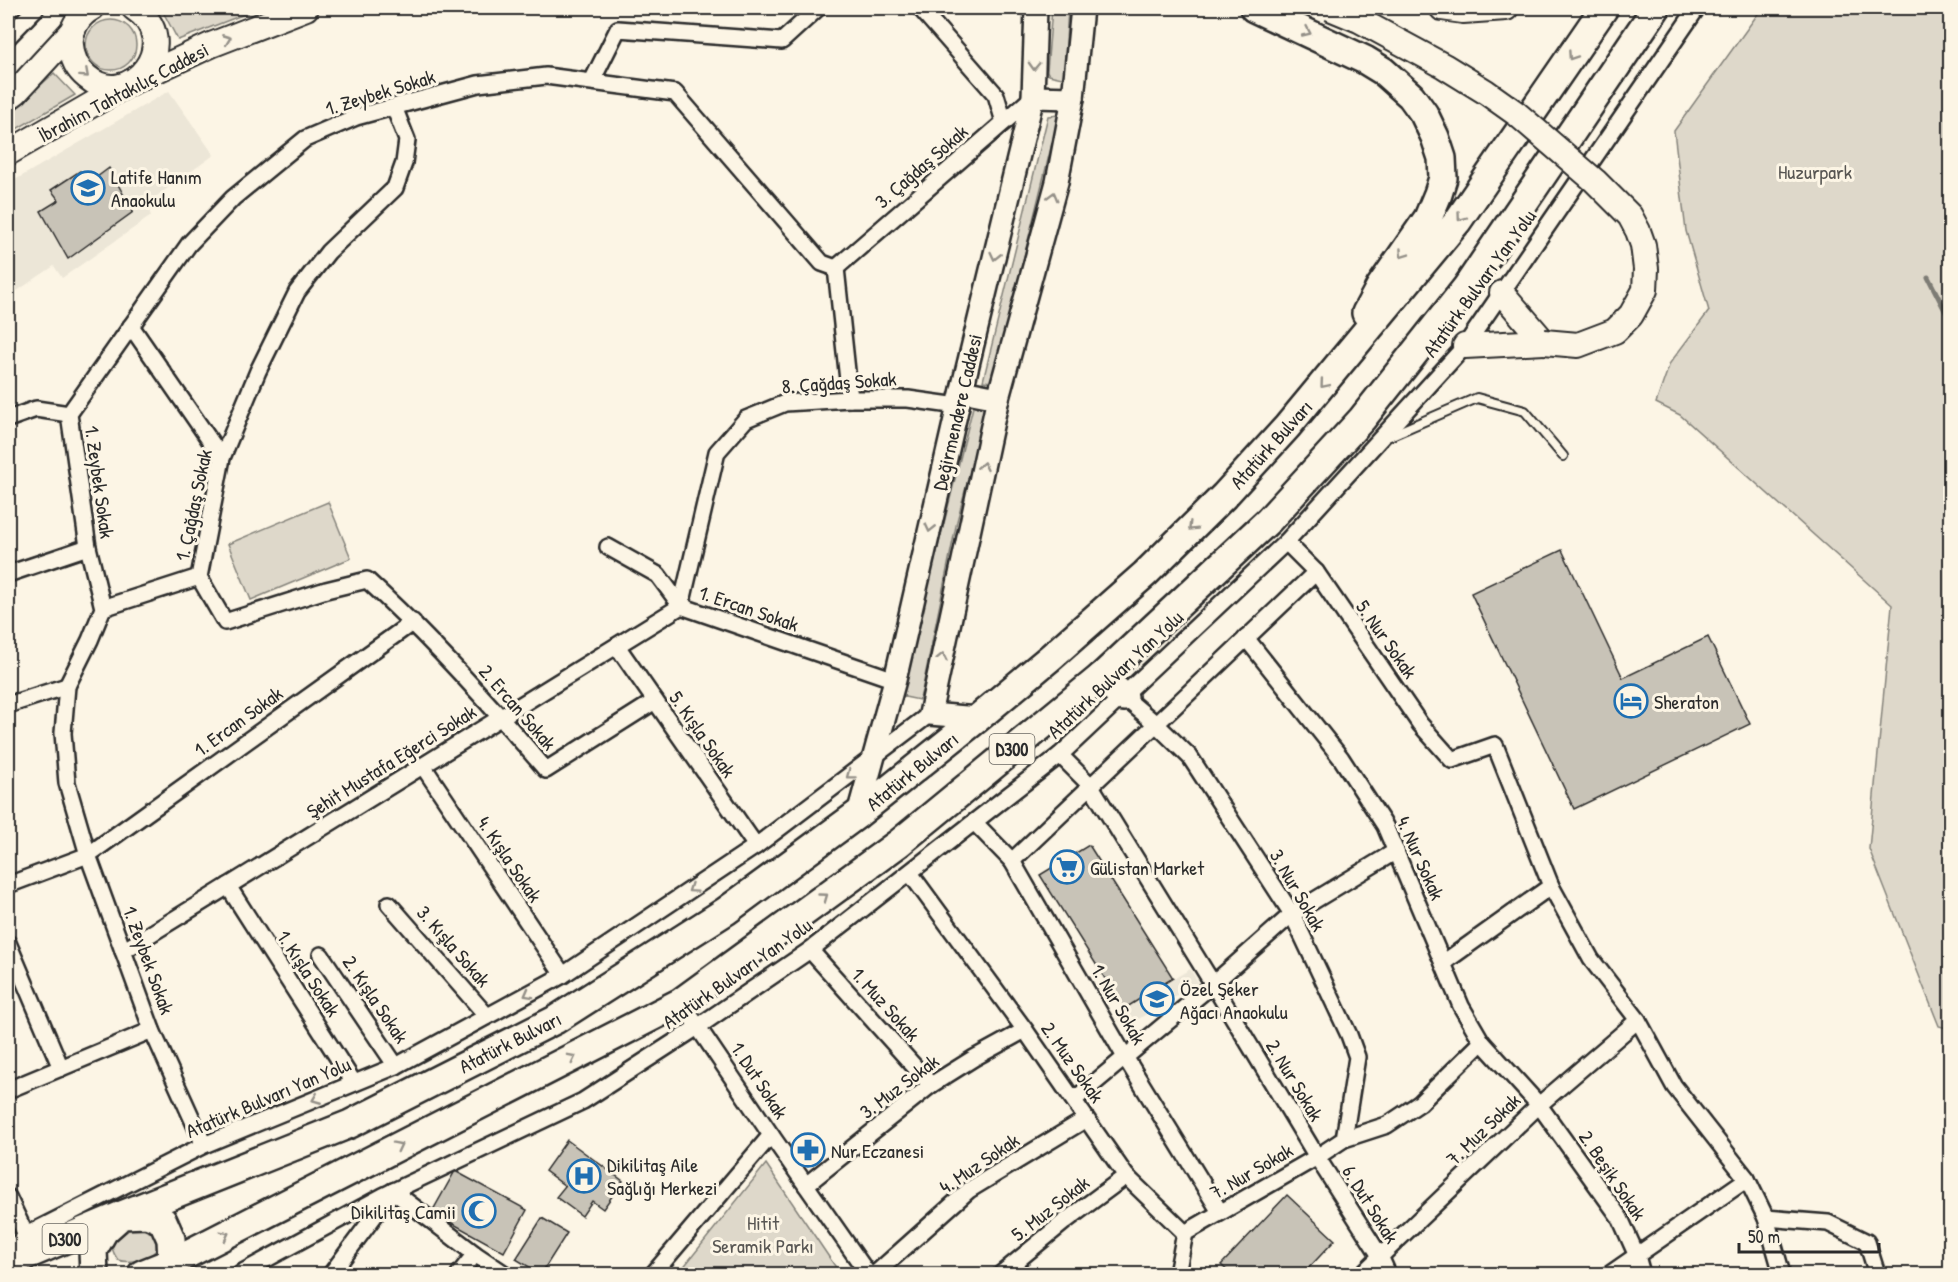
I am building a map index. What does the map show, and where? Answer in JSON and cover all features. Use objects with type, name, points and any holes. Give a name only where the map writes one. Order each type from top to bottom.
[{"type":"highway","points":[[1254,8],[1365,60],[1398,83],[1424,114],[1442,158],[1443,177],[1428,218],[1380,287],[1363,317],[1352,350]]},
{"type":"highway","name":"Atatürk Bulvarı","points":[[8,1263],[350,1124],[555,1020],[726,911],[858,814],[978,718],[1145,574],[1240,479],[1287,427],[1458,222],[1604,8]]},
{"type":"highway","name":"D300","points":[[142,1275],[171,1268],[681,1002],[899,843],[1101,676],[1269,520],[1362,419],[1466,288],[1656,8]]},
{"type":"highway","points":[[1101,676],[1124,696]]},
{"type":"highway","points":[[94,1275],[93,1250],[104,1231],[122,1215],[147,1214],[163,1221],[171,1239],[171,1268]]},
{"type":"main road","points":[[92,8],[78,19],[73,30],[70,42],[72,56],[78,69],[89,79],[102,85],[117,86],[141,76],[149,67],[154,56],[154,32],[142,12],[134,8]]},
{"type":"main road","name":"İbrahim Tahtakılıç Caddesi","points":[[8,153],[131,82],[211,45],[306,8]]},
{"type":"main road","points":[[1330,8],[1359,20],[1443,66],[1517,114],[1630,216],[1638,231],[1643,245],[1646,269],[1645,290],[1631,315],[1615,331],[1578,345],[1544,342],[1465,346]]},
{"type":"main road","points":[[1442,8],[1463,11],[1506,8]]},
{"type":"main road","points":[[8,98],[73,30]]},
{"type":"main road","points":[[1502,293],[1544,342]]},
{"type":"street","points":[[8,37],[36,8]]},
{"type":"street","points":[[592,81],[618,29],[782,41],[818,8]]},
{"type":"street","points":[[920,8],[996,95],[1004,122]]},
{"type":"street","name":"Değirmendere Caddesi","points":[[858,814],[895,680],[1033,97],[1036,8]]},
{"type":"street","name":"Değirmendere Caddesi","points":[[930,714],[998,398],[1057,182],[1073,98],[1082,8]]},
{"type":"street","name":"Atatürk Bulvarı Yan Yolu","points":[[239,1275],[393,1191],[583,1101],[699,1026],[810,950],[1060,755],[1286,542],[1465,346],[1697,8]]},
{"type":"street","name":"1. Zeybek Sokak","points":[[204,1145],[152,1030],[87,855],[67,783],[63,733],[67,686],[103,608],[88,547],[69,414],[189,244],[233,198],[304,139],[356,117],[478,84],[546,76],[675,93],[822,263],[836,268]]},
{"type":"street","points":[[1033,97],[1073,98]]},
{"type":"street","name":"3. Çağdaş Sokak","points":[[836,268],[1033,97]]},
{"type":"street","name":"1. Çağdaş Sokak","points":[[368,580],[326,590],[225,622],[199,577],[222,458],[258,371],[297,292],[328,252],[395,188],[404,164],[407,140],[394,107]]},
{"type":"street","points":[[836,268],[850,399]]},
{"type":"street","points":[[131,326],[222,458]]},
{"type":"street","points":[[960,398],[998,398]]},
{"type":"street","name":"8. Çağdaş Sokak","points":[[681,606],[717,452],[746,419],[785,403],[850,399],[960,398]]},
{"type":"street","points":[[8,419],[36,409],[69,414]]},
{"type":"street","name":"5. Nur Sokak","points":[[1286,542],[1316,572],[1420,724],[1452,760],[1495,745],[1551,886]]},
{"type":"street","points":[[8,574],[88,547]]},
{"type":"street","name":"1. Ercan Sokak","points":[[608,547],[658,575],[681,606],[895,680]]},
{"type":"street","points":[[1012,861],[1316,572]]},
{"type":"street","points":[[103,608],[199,577]]},
{"type":"street","name":"2. Ercan Sokak","points":[[368,580],[413,622],[502,717],[546,770],[655,700]]},
{"type":"street","name":"Şehit Mustafa Eğerci Sokak","points":[[123,951],[681,606]]},
{"type":"street","name":"1. Ercan Sokak","points":[[8,885],[87,855],[413,622]]},
{"type":"street","name":"4. Nur Sokak","points":[[1246,639],[1341,758],[1385,826],[1461,1006],[1482,1042],[1539,1105]]},
{"type":"street","name":"5. Kışla Sokak","points":[[616,646],[756,846]]},
{"type":"street","points":[[8,705],[67,686]]},
{"type":"street","name":"3. Nur Sokak","points":[[1124,696],[1190,757],[1292,915],[1349,1035],[1357,1058],[1344,1139]]},
{"type":"street","points":[[930,714],[978,718]]},
{"type":"street","name":"Atatürk Bulvarı Yan Yolu","points":[[8,1254],[26,1235],[204,1145],[396,1066],[563,975],[756,846],[930,714]]},
{"type":"street","name":"2. Nur Sokak","points":[[1060,755],[1091,786],[1317,1157]]},
{"type":"street","name":"4. Kışla Sokak","points":[[423,765],[563,975]]},
{"type":"street","name":"1. Nur Sokak","points":[[974,822],[1012,861],[1125,1057],[1220,1212]]},
{"type":"street","points":[[1074,1100],[1292,915],[1396,850]]},
{"type":"street","name":"2. Muz Sokak","points":[[910,873],[1025,1030],[1126,1176],[1185,1233]]},
{"type":"street","name":"1. Kışla Sokak","points":[[228,886],[354,1083]]},
{"type":"street","points":[[1443,963],[1551,886],[1591,959],[1638,1020],[1674,1086],[1747,1179],[1766,1218],[1782,1275]]},
{"type":"street","name":"3. Kışla Sokak","points":[[389,904],[487,1017]]},
{"type":"street","points":[[8,944],[61,1068]]},
{"type":"street","name":"1. Muz Sokak","points":[[810,950],[931,1085]]},
{"type":"street","name":"2. Kışla Sokak","points":[[321,955],[396,1066]]},
{"type":"street","name":"1. Dut Sokak","points":[[681,1002],[868,1275]]},
{"type":"street","name":"7. Muz Sokak","points":[[1362,1275],[1539,1105],[1638,1020]]},
{"type":"street","points":[[8,1090],[152,1030]]},
{"type":"street","name":"3. Muz Sokak","points":[[806,1185],[931,1085],[1025,1030]]},
{"type":"street","name":"7. Nur Sokak","points":[[1185,1233],[1344,1139],[1387,1125],[1420,1103],[1482,1042]]},
{"type":"street","name":"2. Beşik Sokak","points":[[1539,1105],[1620,1218],[1642,1275]]},
{"type":"street","name":"4. Muz Sokak","points":[[875,1275],[969,1190],[1086,1119]]},
{"type":"street","points":[[653,1275],[771,1135]]},
{"type":"street","name":"6. Dut Sokak","points":[[1317,1157],[1380,1256],[1388,1275]]},
{"type":"street","name":"5. Muz Sokak","points":[[1000,1275],[1064,1222],[1126,1176]]},
{"type":"street","points":[[1610,1275],[1747,1179]]},
{"type":"street","points":[[331,1275],[393,1191],[505,1275]]},
{"type":"street","points":[[8,1197],[26,1235]]},
{"type":"street","points":[[1766,1218],[1828,1223],[1867,1242],[1877,1275]]},
{"type":"street","points":[[1177,1275],[1185,1233]]},
{"type":"street","points":[[459,1275],[475,1254]]},
{"type":"lane","points":[[1380,440],[1477,398],[1525,411],[1563,456]]},
{"type":"shaded area","name":"Latife Hanım Anaokulu","points":[[169,91],[214,155],[147,203],[151,216],[62,278],[54,266],[8,297],[8,202],[12,199],[8,192],[8,184]]},
{"type":"shaded area","name":"Özel Şeker Ağacı Anaokulu","points":[[1190,969],[1198,982],[1124,1028],[1115,1015]]},
{"type":"green space","points":[[161,8],[260,8],[178,40]]},
{"type":"green space","points":[[1052,8],[1068,8],[1062,78],[1049,75],[1047,71]]},
{"type":"green space","name":"Huzurpark","points":[[1762,8],[1950,8],[1950,1029],[1939,1026],[1869,849],[1892,605],[1680,415],[1656,403],[1670,363],[1709,311],[1686,231],[1674,131]]},
{"type":"green space","points":[[106,20],[116,20],[129,27],[136,40],[136,50],[129,63],[116,70],[106,70],[97,66],[90,59],[86,50],[86,40],[90,31],[97,24]]},
{"type":"green space","points":[[54,73],[75,95],[8,134],[8,115]]},
{"type":"green space","points":[[1059,115],[993,382],[983,381],[1048,116]]},
{"type":"green space","points":[[973,407],[987,408],[957,521],[919,700],[905,697],[902,691]]},
{"type":"green space","points":[[328,502],[351,558],[251,600],[228,544]]},
{"type":"green space","name":"Hitit Seramik Parkı","points":[[766,1164],[839,1272],[837,1274],[678,1274]]},
{"type":"green space","points":[[141,1224],[153,1226],[158,1241],[156,1250],[141,1259],[118,1260],[113,1252],[113,1240],[121,1233]]},
{"type":"building","points":[[109,168],[133,212],[68,259],[41,211],[59,200],[51,190],[80,171],[89,183]]},
{"type":"building","name":"Sheraton","points":[[1562,550],[1623,678],[1708,637],[1750,724],[1574,809],[1471,593]]},
{"type":"building","points":[[1089,845],[1173,978],[1124,1009],[1040,875]]},
{"type":"building","name":"Dikilitaş Aile Sağlığı Merkezi","points":[[567,1140],[623,1181],[603,1209],[592,1201],[582,1216],[556,1197],[565,1186],[545,1171]]},
{"type":"building","name":"Dikilitaş Camii","points":[[455,1171],[527,1210],[504,1252],[432,1212]]},
{"type":"building","points":[[1287,1195],[1335,1240],[1303,1274],[1231,1274],[1221,1265]]},
{"type":"building","points":[[542,1218],[567,1233],[541,1274],[516,1259]]},
{"type":"waterway","points":[[1928,277],[1950,320]]},
{"type":"place","name":"Latife Hanım Anaokulu","points":[[88,188]]},
{"type":"place","name":"Sheraton","points":[[1631,701]]},
{"type":"place","name":"Gülistan Market","points":[[1067,867]]},
{"type":"place","name":"Özel Şeker Ağacı Anaokulu","points":[[1157,999]]},
{"type":"place","name":"Nur Eczanesi","points":[[808,1150]]},
{"type":"place","name":"Dikilitaş Aile Sağlığı Merkezi","points":[[584,1176]]},
{"type":"place","name":"Dikilitaş Camii","points":[[479,1211]]}]
